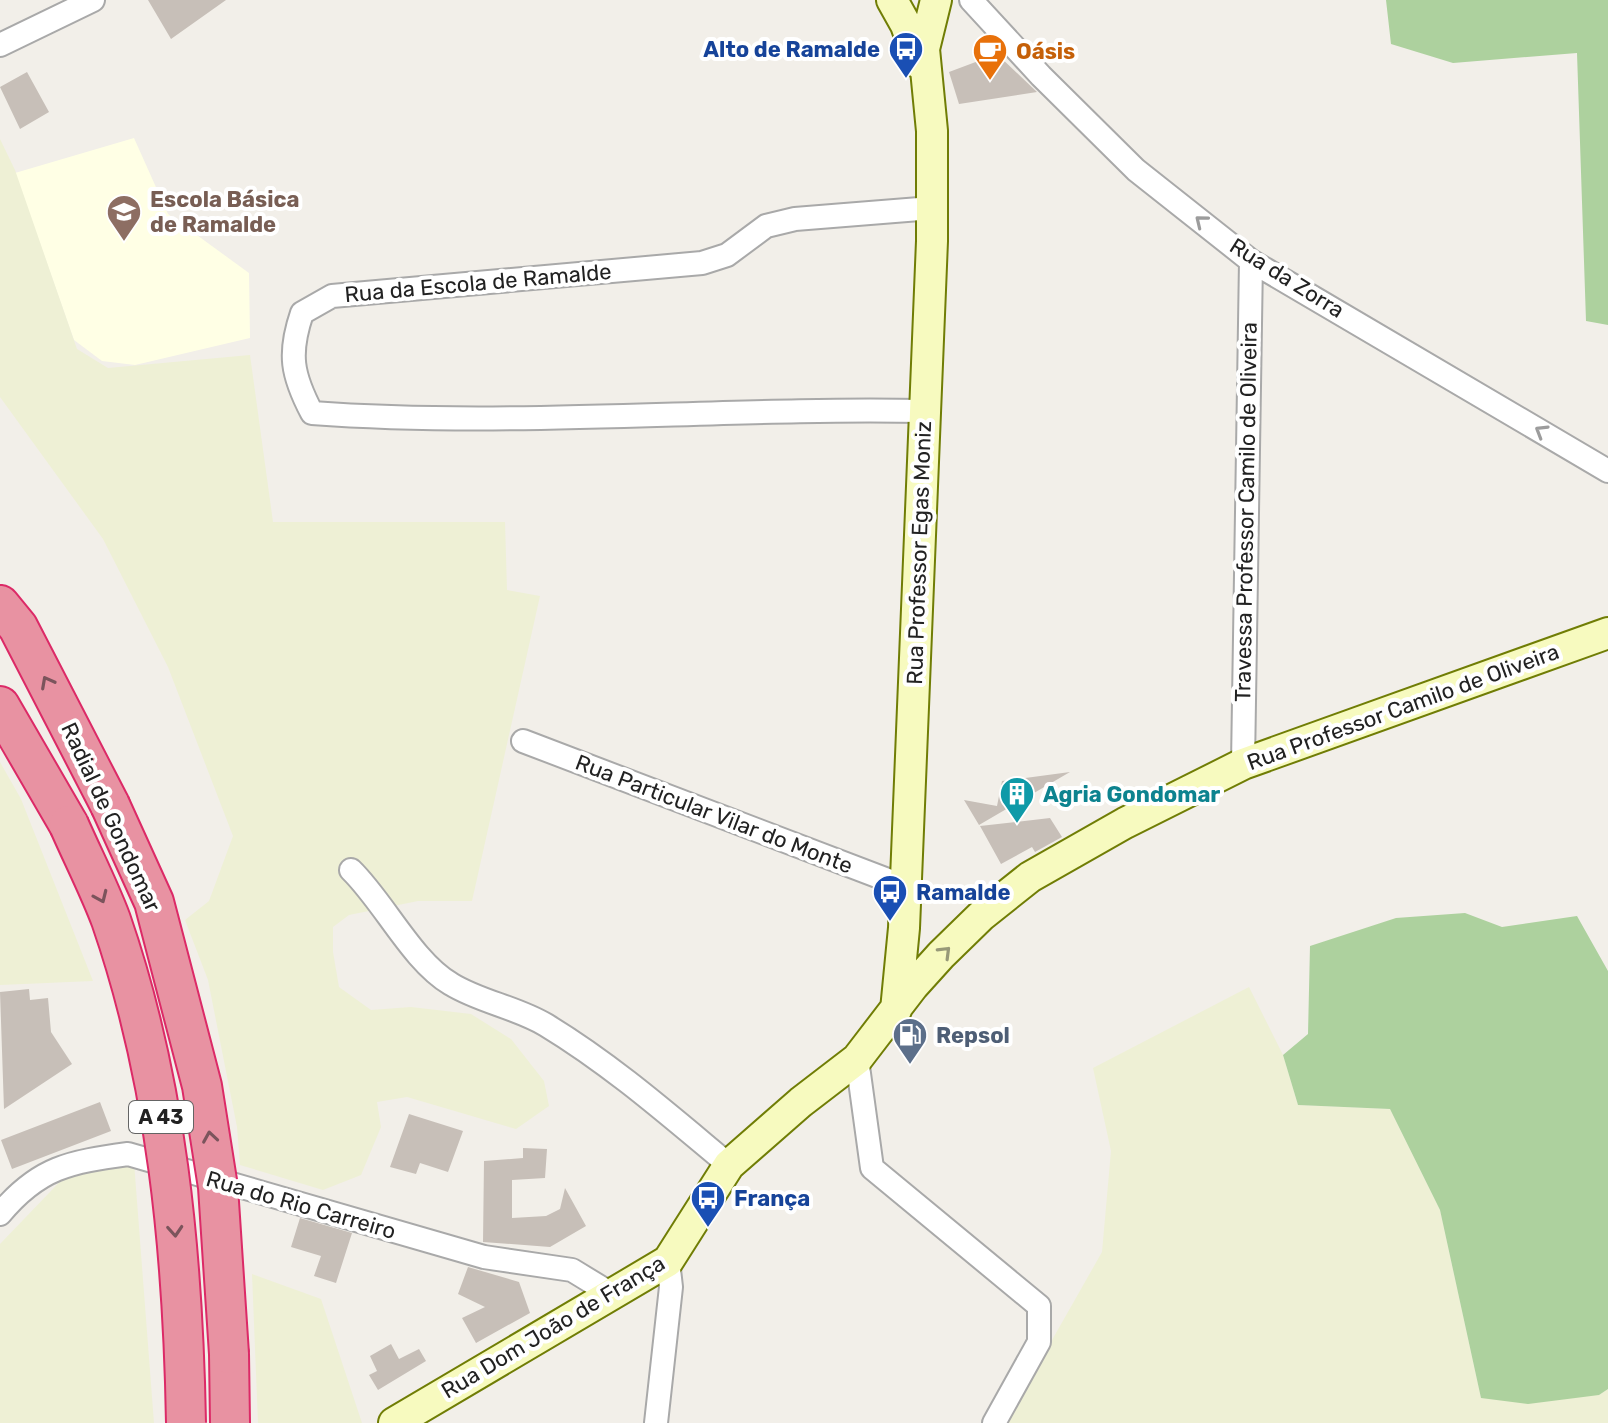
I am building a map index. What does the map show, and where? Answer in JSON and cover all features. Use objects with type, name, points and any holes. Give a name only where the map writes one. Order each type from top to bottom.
[{"type":"highway","name":"Radial de Gondomar","points":[[0,605],[18,627],[110,805],[154,902],[202,1086],[218,1187],[230,1423]]},
{"type":"highway","name":"Radial de Gondomar","points":[[0,706],[69,825],[110,919],[158,1096],[173,1193],[186,1423]]},
{"type":"main road","name":"Rua Professor Egas Moniz","points":[[892,0],[914,43],[932,131],[932,208],[906,887],[896,1012]]},
{"type":"main road","points":[[900,0],[925,0]]},
{"type":"main road","name":"Rua Professor Egas Moniz","points":[[926,93],[924,49],[936,0]]},
{"type":"main road","name":"Rua Professor Camilo de Oliveira","points":[[896,1012],[913,986],[981,916],[1030,877],[1113,829],[1243,764],[1608,633]]},
{"type":"main road","name":"Rua Dom João de França","points":[[394,1423],[668,1261],[729,1165],[801,1102],[857,1059],[896,1012]]},
{"type":"street","points":[[0,45],[93,0]]},
{"type":"street","name":"Rua da Zorra","points":[[971,0],[1041,76],[1136,170],[1251,261],[1608,471]]},
{"type":"street","name":"Rua da Escola de Ramalde","points":[[925,411],[812,410],[461,418],[312,413],[297,383],[292,343],[302,313],[332,296],[702,263],[727,255],[766,226],[795,219],[932,208]]},
{"type":"street","name":"Travessa Professor Camilo de Oliveira","points":[[1243,764],[1251,261]]},
{"type":"street","name":"Rua Particular Vilar do Monte","points":[[523,741],[906,887]]},
{"type":"street","points":[[351,870],[372,890],[405,939],[449,984],[543,1023],[625,1078],[729,1165]]},
{"type":"street","points":[[857,1059],[872,1168],[1039,1306],[1039,1342],[994,1423]]},
{"type":"street","name":"Rua do Rio Carreiro","points":[[0,1214],[19,1191],[68,1162],[128,1154],[446,1247],[572,1270],[613,1295]]},
{"type":"street","points":[[656,1423],[671,1287],[668,1261]]},
{"type":"shaded area","name":"Escola Básica de Ramalde","points":[[134,138],[168,214],[249,273],[250,338],[135,365],[102,361],[74,340],[15,173]]},
{"type":"shaded area","points":[[0,139],[15,170],[77,349],[108,368],[250,355],[273,522],[505,522],[507,590],[540,596],[472,901],[418,901],[349,915],[333,927],[333,952],[339,987],[371,1010],[411,1007],[471,1014],[511,1039],[544,1081],[549,1106],[516,1129],[407,1097],[377,1102],[381,1127],[361,1175],[323,1190],[240,1165],[237,1127],[208,980],[185,920],[209,901],[233,836],[168,667],[103,539],[0,397]]},
{"type":"shaded area","points":[[0,762],[21,799],[93,981],[0,985]]},
{"type":"shaded area","points":[[1249,987],[1283,1055],[1298,1105],[1390,1109],[1440,1210],[1481,1398],[1599,1395],[1608,1389],[1608,1423],[1005,1423],[1102,1252],[1111,1151],[1093,1068]]},
{"type":"shaded area","points":[[134,1162],[154,1423],[0,1423],[0,1244],[73,1168]]},
{"type":"shaded area","points":[[252,1274],[321,1299],[362,1423],[258,1423]]},
{"type":"green space","points":[[1386,0],[1608,0],[1608,325],[1586,321],[1577,53],[1453,63],[1391,44]]},
{"type":"green space","points":[[1465,913],[1502,927],[1577,916],[1608,971],[1608,1389],[1599,1395],[1528,1404],[1481,1398],[1440,1210],[1390,1109],[1298,1105],[1283,1055],[1308,1034],[1310,946],[1396,918]]},
{"type":"building","points":[[148,0],[226,0],[171,39]]},
{"type":"building","name":"Oásis","points":[[997,54],[1037,92],[959,104],[949,72]]},
{"type":"building","points":[[27,72],[49,112],[20,129],[0,87]]},
{"type":"building","points":[[1070,772],[979,825],[964,800],[997,806],[1002,781]]},
{"type":"building","points":[[1050,818],[1062,837],[1035,852],[1032,847],[1001,864],[980,826]]},
{"type":"building","points":[[29,989],[30,1000],[48,998],[51,1032],[72,1064],[4,1109],[0,992]]},
{"type":"building","points":[[100,1102],[111,1131],[12,1169],[1,1140]]},
{"type":"building","points":[[409,1114],[463,1131],[448,1172],[420,1163],[416,1174],[390,1167]]},
{"type":"building","points":[[523,1148],[547,1149],[545,1178],[512,1180],[512,1218],[546,1216],[560,1209],[565,1188],[586,1226],[550,1247],[483,1242],[484,1161],[523,1158]]},
{"type":"building","points":[[300,1218],[352,1233],[336,1283],[314,1276],[321,1256],[291,1247]]},
{"type":"building","points":[[468,1267],[519,1282],[530,1313],[476,1343],[462,1318],[485,1307],[458,1294]]},
{"type":"building","points":[[391,1344],[399,1359],[419,1349],[426,1361],[378,1390],[369,1375],[377,1371],[370,1356]]},
{"type":"place","name":"Alto de Ramalde","points":[[906,80]]},
{"type":"place","name":"Oásis","points":[[990,82]]},
{"type":"place","name":"Escola Básica de Ramalde","points":[[124,243]]},
{"type":"place","name":"Agria Gondomar","points":[[1017,825]]},
{"type":"place","name":"Ramalde","points":[[890,923]]},
{"type":"place","name":"Repsol","points":[[910,1066]]},
{"type":"place","name":"França","points":[[708,1229]]}]
